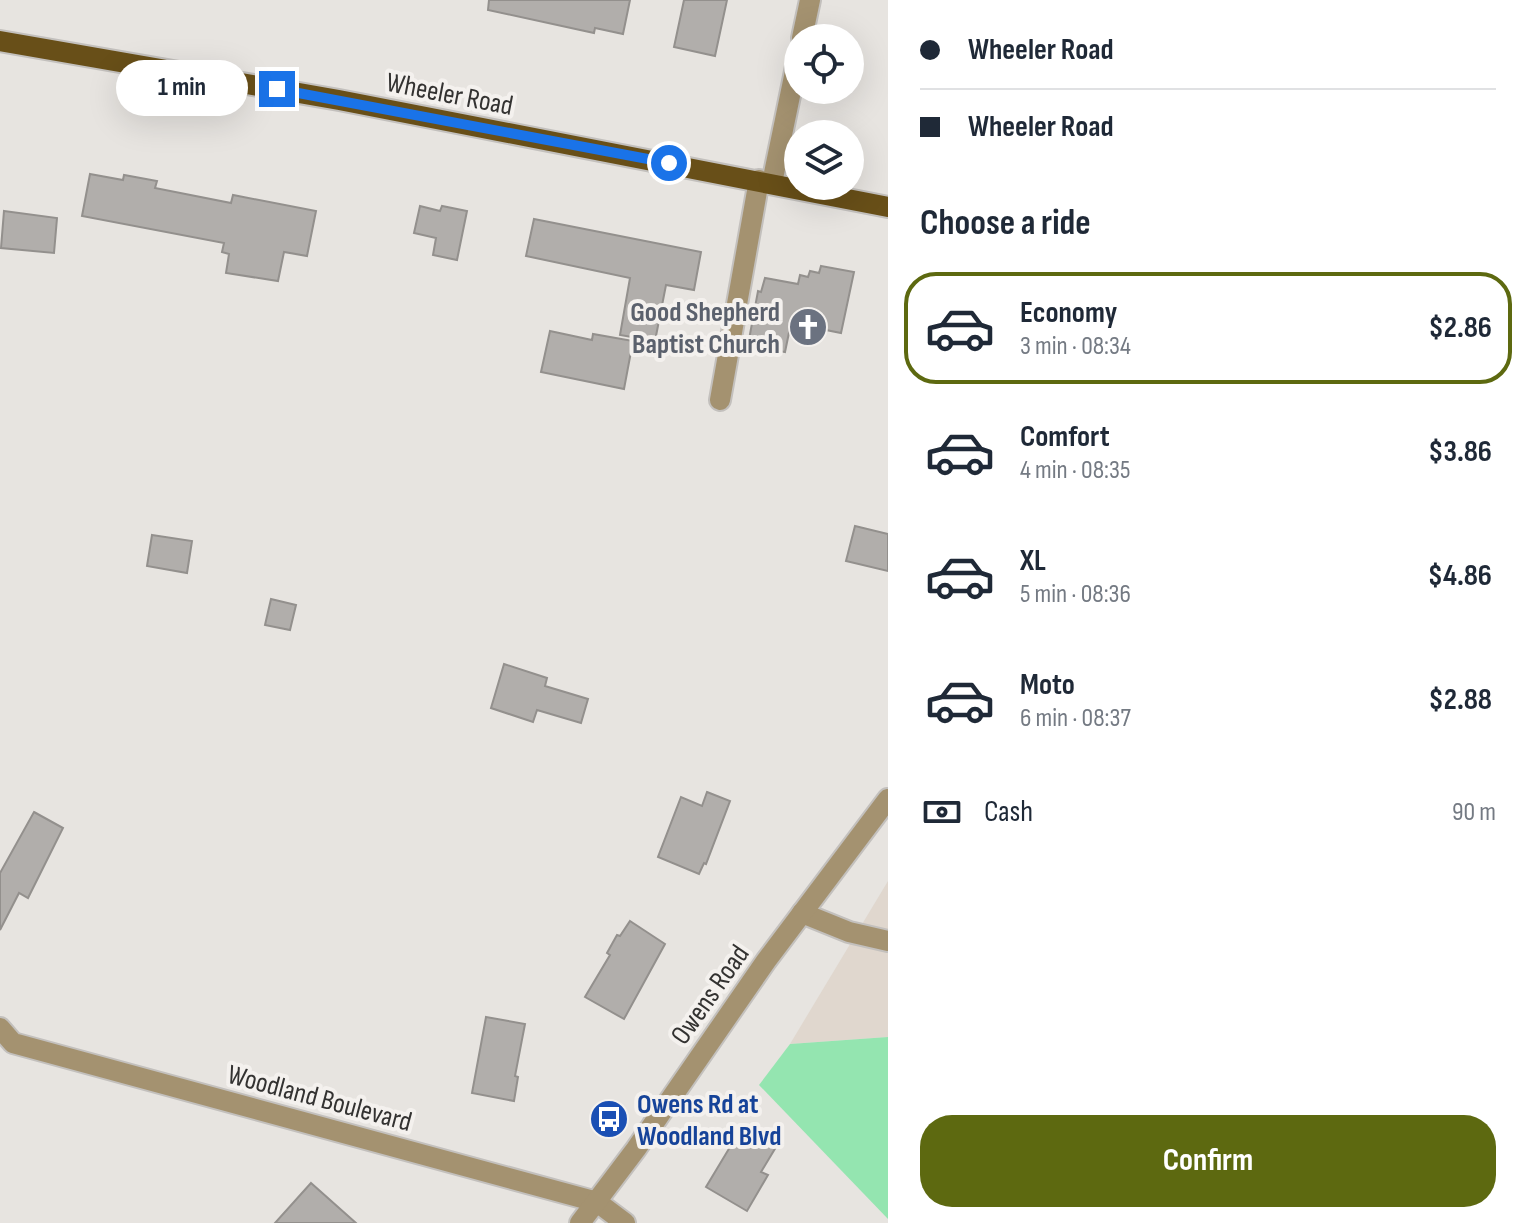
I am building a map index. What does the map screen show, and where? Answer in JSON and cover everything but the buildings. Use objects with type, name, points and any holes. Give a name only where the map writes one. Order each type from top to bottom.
[{"type":"main road","name":"Wheeler Road","points":[[0,41],[339,100],[888,207]]},
{"type":"street","points":[[805,24],[810,0]]},
{"type":"street","points":[[720,400],[765,182],[786,104]]},
{"type":"street","name":"Owens Road","points":[[580,1223],[636,1149],[766,961],[888,799]]},
{"type":"street","points":[[802,913],[849,932],[888,941]]},
{"type":"street","name":"Woodland Boulevard","points":[[4,1041],[597,1202],[625,1223]]},
{"type":"shaded area","points":[[888,881],[888,1037],[790,1044]]},
{"type":"green space","points":[[888,1037],[888,1219],[759,1085],[790,1044]]},
{"type":"place","name":"Good Shepherd Baptist Church","points":[[808,327]]},
{"type":"place","name":"Owens Rd at Woodland Blvd","points":[[609,1119]]},
{"type":"route","points":[[277,89],[669,163]]}]
